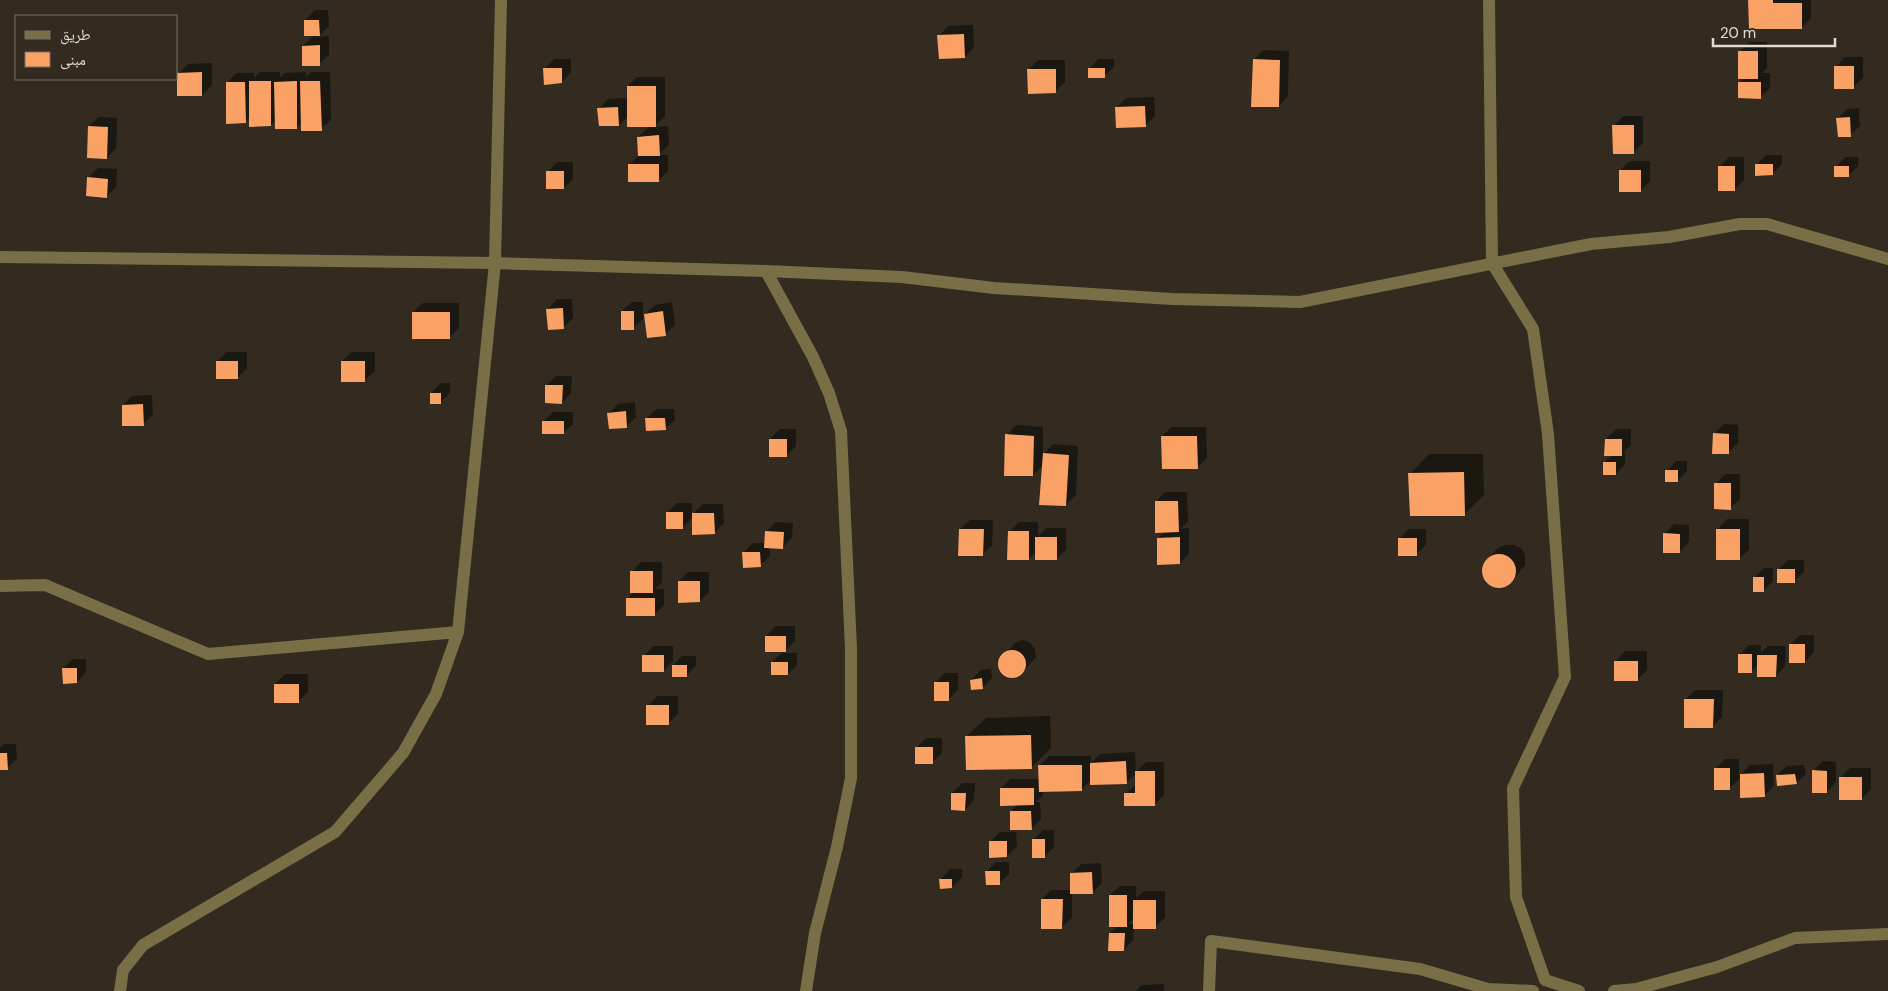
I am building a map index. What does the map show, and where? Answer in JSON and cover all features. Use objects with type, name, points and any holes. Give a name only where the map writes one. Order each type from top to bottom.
[{"type":"street","points":[[120,991],[123,970],[143,945],[335,832],[402,753],[436,694],[458,632],[495,263],[501,0]]},
{"type":"street","points":[[1489,0],[1492,263],[1533,329],[1548,434],[1565,678],[1513,788],[1516,897],[1545,980],[1579,991]]},
{"type":"street","points":[[0,258],[495,263],[766,271],[902,277],[994,288],[1172,299],[1300,302],[1590,244],[1669,237],[1740,224],[1767,224],[1888,259]]},
{"type":"street","points":[[766,271],[813,357],[829,392],[840,431],[851,648],[851,778],[815,933],[806,991]]},
{"type":"street","points":[[0,586],[45,585],[208,654],[458,632]]},
{"type":"street","points":[[1614,991],[1636,989],[1717,966],[1795,938],[1888,934]]},
{"type":"street","points":[[1209,991],[1211,942],[1420,969],[1488,989],[1533,991]]},
{"type":"building","points":[[1748,0],[1773,0],[1773,3],[1802,3],[1802,29],[1749,29]]},
{"type":"building","points":[[304,20],[319,20],[320,36],[304,36]]},
{"type":"building","points":[[964,34],[965,58],[939,59],[937,35]]},
{"type":"building","points":[[320,45],[320,66],[302,66],[302,46]]},
{"type":"building","points":[[1738,51],[1758,51],[1758,79],[1738,79]]},
{"type":"building","points":[[1253,59],[1280,60],[1279,107],[1251,107]]},
{"type":"building","points":[[1834,66],[1854,66],[1854,89],[1834,89]]},
{"type":"building","points":[[543,68],[562,68],[562,83],[544,85]]},
{"type":"building","points":[[1088,68],[1105,68],[1105,78],[1088,78]]},
{"type":"building","points":[[1027,69],[1056,69],[1056,93],[1028,94]]},
{"type":"building","points":[[202,72],[202,96],[177,96],[178,73]]},
{"type":"building","points":[[249,81],[271,81],[271,126],[249,127]]},
{"type":"building","points":[[297,81],[297,129],[275,129],[274,82]]},
{"type":"building","points":[[300,81],[320,81],[322,131],[301,131]]},
{"type":"building","points":[[226,82],[245,82],[246,123],[226,124]]},
{"type":"building","points":[[1738,82],[1761,82],[1761,99],[1738,98]]},
{"type":"building","points":[[627,86],[656,86],[656,127],[627,127]]},
{"type":"building","points":[[1145,106],[1146,127],[1116,128],[1115,107]]},
{"type":"building","points":[[618,107],[619,126],[599,126],[597,108]]},
{"type":"building","points":[[1850,117],[1851,137],[1838,137],[1836,118]]},
{"type":"building","points":[[1612,125],[1634,125],[1634,154],[1613,154]]},
{"type":"building","points":[[88,126],[108,127],[107,159],[87,158]]},
{"type":"building","points":[[659,135],[660,156],[638,156],[637,137]]},
{"type":"building","points":[[628,164],[659,164],[659,182],[628,182]]},
{"type":"building","points":[[1755,164],[1773,164],[1773,175],[1755,176]]},
{"type":"building","points":[[1718,166],[1735,166],[1735,191],[1718,191]]},
{"type":"building","points":[[1834,166],[1849,166],[1849,177],[1834,177]]},
{"type":"building","points":[[1619,170],[1641,170],[1641,192],[1619,192]]},
{"type":"building","points":[[546,171],[564,171],[564,189],[546,189]]},
{"type":"building","points":[[87,177],[108,179],[107,198],[86,196]]},
{"type":"building","points":[[563,308],[564,329],[548,330],[546,309]]},
{"type":"building","points":[[621,311],[634,311],[634,330],[621,330]]},
{"type":"building","points":[[663,311],[666,336],[647,338],[644,314]]},
{"type":"building","points":[[412,312],[450,312],[450,339],[412,339]]},
{"type":"building","points":[[216,361],[238,361],[238,379],[216,379]]},
{"type":"building","points":[[341,361],[365,361],[365,382],[341,382]]},
{"type":"building","points":[[545,385],[563,385],[562,404],[545,403]]},
{"type":"building","points":[[430,393],[441,393],[441,404],[430,404]]},
{"type":"building","points":[[143,404],[144,426],[122,426],[122,405]]},
{"type":"building","points":[[626,411],[627,428],[609,429],[607,413]]},
{"type":"building","points":[[645,418],[665,418],[666,430],[646,431]]},
{"type":"building","points":[[542,421],[564,421],[564,434],[542,434]]},
{"type":"building","points":[[1713,433],[1729,434],[1729,454],[1712,454]]},
{"type":"building","points":[[1005,434],[1034,436],[1033,476],[1004,476]]},
{"type":"building","points":[[1161,436],[1197,436],[1198,469],[1162,469]]},
{"type":"building","points":[[769,439],[787,439],[787,457],[769,457]]},
{"type":"building","points":[[1605,439],[1622,439],[1622,456],[1604,456]]},
{"type":"building","points":[[1043,453],[1069,455],[1066,506],[1039,505]]},
{"type":"building","points":[[1603,462],[1616,462],[1616,475],[1603,475]]},
{"type":"building","points":[[1665,470],[1678,470],[1678,482],[1665,482]]},
{"type":"building","points":[[1464,472],[1465,516],[1410,516],[1408,473]]},
{"type":"building","points":[[1714,483],[1731,483],[1731,510],[1714,509]]},
{"type":"building","points":[[1155,501],[1178,501],[1179,532],[1155,533]]},
{"type":"building","points":[[666,512],[683,512],[683,529],[666,529]]},
{"type":"building","points":[[692,513],[714,513],[715,534],[692,535]]},
{"type":"building","points":[[959,529],[984,529],[983,556],[958,556]]},
{"type":"building","points":[[1716,529],[1740,529],[1740,560],[1716,560]]},
{"type":"building","points":[[765,531],[784,532],[783,549],[764,548]]},
{"type":"building","points":[[1008,531],[1029,531],[1029,560],[1007,560]]},
{"type":"building","points":[[1663,533],[1680,534],[1680,553],[1663,553]]},
{"type":"building","points":[[1035,537],[1057,537],[1057,560],[1035,560]]},
{"type":"building","points":[[1180,537],[1180,564],[1157,565],[1157,538]]},
{"type":"building","points":[[1398,538],[1417,538],[1417,556],[1398,556]]},
{"type":"building","points":[[742,552],[760,552],[761,567],[743,568]]},
{"type":"building","points":[[1499,554],[1506,555],[1511,559],[1515,564],[1515,578],[1511,583],[1506,587],[1499,588],[1492,587],[1487,583],[1483,578],[1482,571],[1483,564],[1487,559],[1492,555]]},
{"type":"building","points":[[1777,569],[1795,569],[1795,583],[1777,583]]},
{"type":"building","points":[[630,571],[653,571],[653,593],[630,593]]},
{"type":"building","points":[[1753,577],[1764,577],[1764,592],[1753,592]]},
{"type":"building","points":[[678,581],[700,581],[700,602],[678,603]]},
{"type":"building","points":[[626,598],[655,598],[655,616],[626,616]]},
{"type":"building","points":[[765,636],[786,636],[786,652],[765,652]]},
{"type":"building","points":[[1789,644],[1805,644],[1805,663],[1789,663]]},
{"type":"building","points":[[1012,650],[1022,654],[1026,664],[1022,674],[1012,678],[1002,674],[998,664],[1002,654]]},
{"type":"building","points":[[1738,654],[1752,654],[1752,673],[1738,673]]},
{"type":"building","points":[[642,655],[664,655],[664,672],[642,672]]},
{"type":"building","points":[[1757,655],[1777,655],[1776,677],[1757,677]]},
{"type":"building","points":[[1614,661],[1638,661],[1638,681],[1614,681]]},
{"type":"building","points":[[771,662],[788,662],[788,675],[771,675]]},
{"type":"building","points":[[672,665],[687,665],[687,677],[672,677]]},
{"type":"building","points":[[62,668],[77,668],[77,683],[63,684]]},
{"type":"building","points":[[982,678],[983,689],[971,690],[970,680]]},
{"type":"building","points":[[934,682],[949,682],[949,701],[934,701]]},
{"type":"building","points":[[274,684],[299,684],[299,703],[274,703]]},
{"type":"building","points":[[1684,699],[1714,699],[1713,728],[1684,728]]},
{"type":"building","points":[[646,705],[669,705],[669,725],[646,725]]},
{"type":"building","points":[[1031,735],[1032,769],[966,770],[965,736]]},
{"type":"building","points":[[915,747],[933,747],[933,764],[915,764]]},
{"type":"building","points":[[0,753],[7,753],[8,770],[0,770]]},
{"type":"building","points":[[1126,761],[1127,784],[1090,785],[1090,763]]},
{"type":"building","points":[[1038,765],[1082,765],[1082,791],[1039,792]]},
{"type":"building","points":[[1714,768],[1730,768],[1730,790],[1714,790]]},
{"type":"building","points":[[1812,770],[1827,771],[1827,793],[1812,793]]},
{"type":"building","points":[[1135,771],[1155,771],[1155,806],[1124,806],[1124,793],[1135,793]]},
{"type":"building","points":[[1764,773],[1765,797],[1740,798],[1740,774]]},
{"type":"building","points":[[1795,774],[1797,784],[1777,786],[1776,775]]},
{"type":"building","points":[[1839,777],[1862,777],[1862,800],[1839,800]]},
{"type":"building","points":[[1000,788],[1034,788],[1034,805],[1000,806]]},
{"type":"building","points":[[951,793],[966,793],[965,811],[951,810]]},
{"type":"building","points":[[1010,811],[1031,811],[1032,830],[1010,830]]},
{"type":"building","points":[[1032,839],[1045,839],[1045,858],[1032,858]]},
{"type":"building","points":[[989,841],[1007,841],[1007,857],[989,858]]},
{"type":"building","points":[[985,871],[1000,871],[1000,885],[986,885]]},
{"type":"building","points":[[1092,872],[1093,894],[1070,894],[1070,873]]},
{"type":"building","points":[[939,879],[952,879],[952,888],[940,889]]},
{"type":"building","points":[[1109,895],[1127,895],[1127,927],[1109,927]]},
{"type":"building","points":[[1041,899],[1063,899],[1062,929],[1041,929]]},
{"type":"building","points":[[1133,900],[1156,900],[1156,929],[1133,929]]},
{"type":"building","points":[[1109,933],[1125,933],[1124,951],[1108,951]]}]
